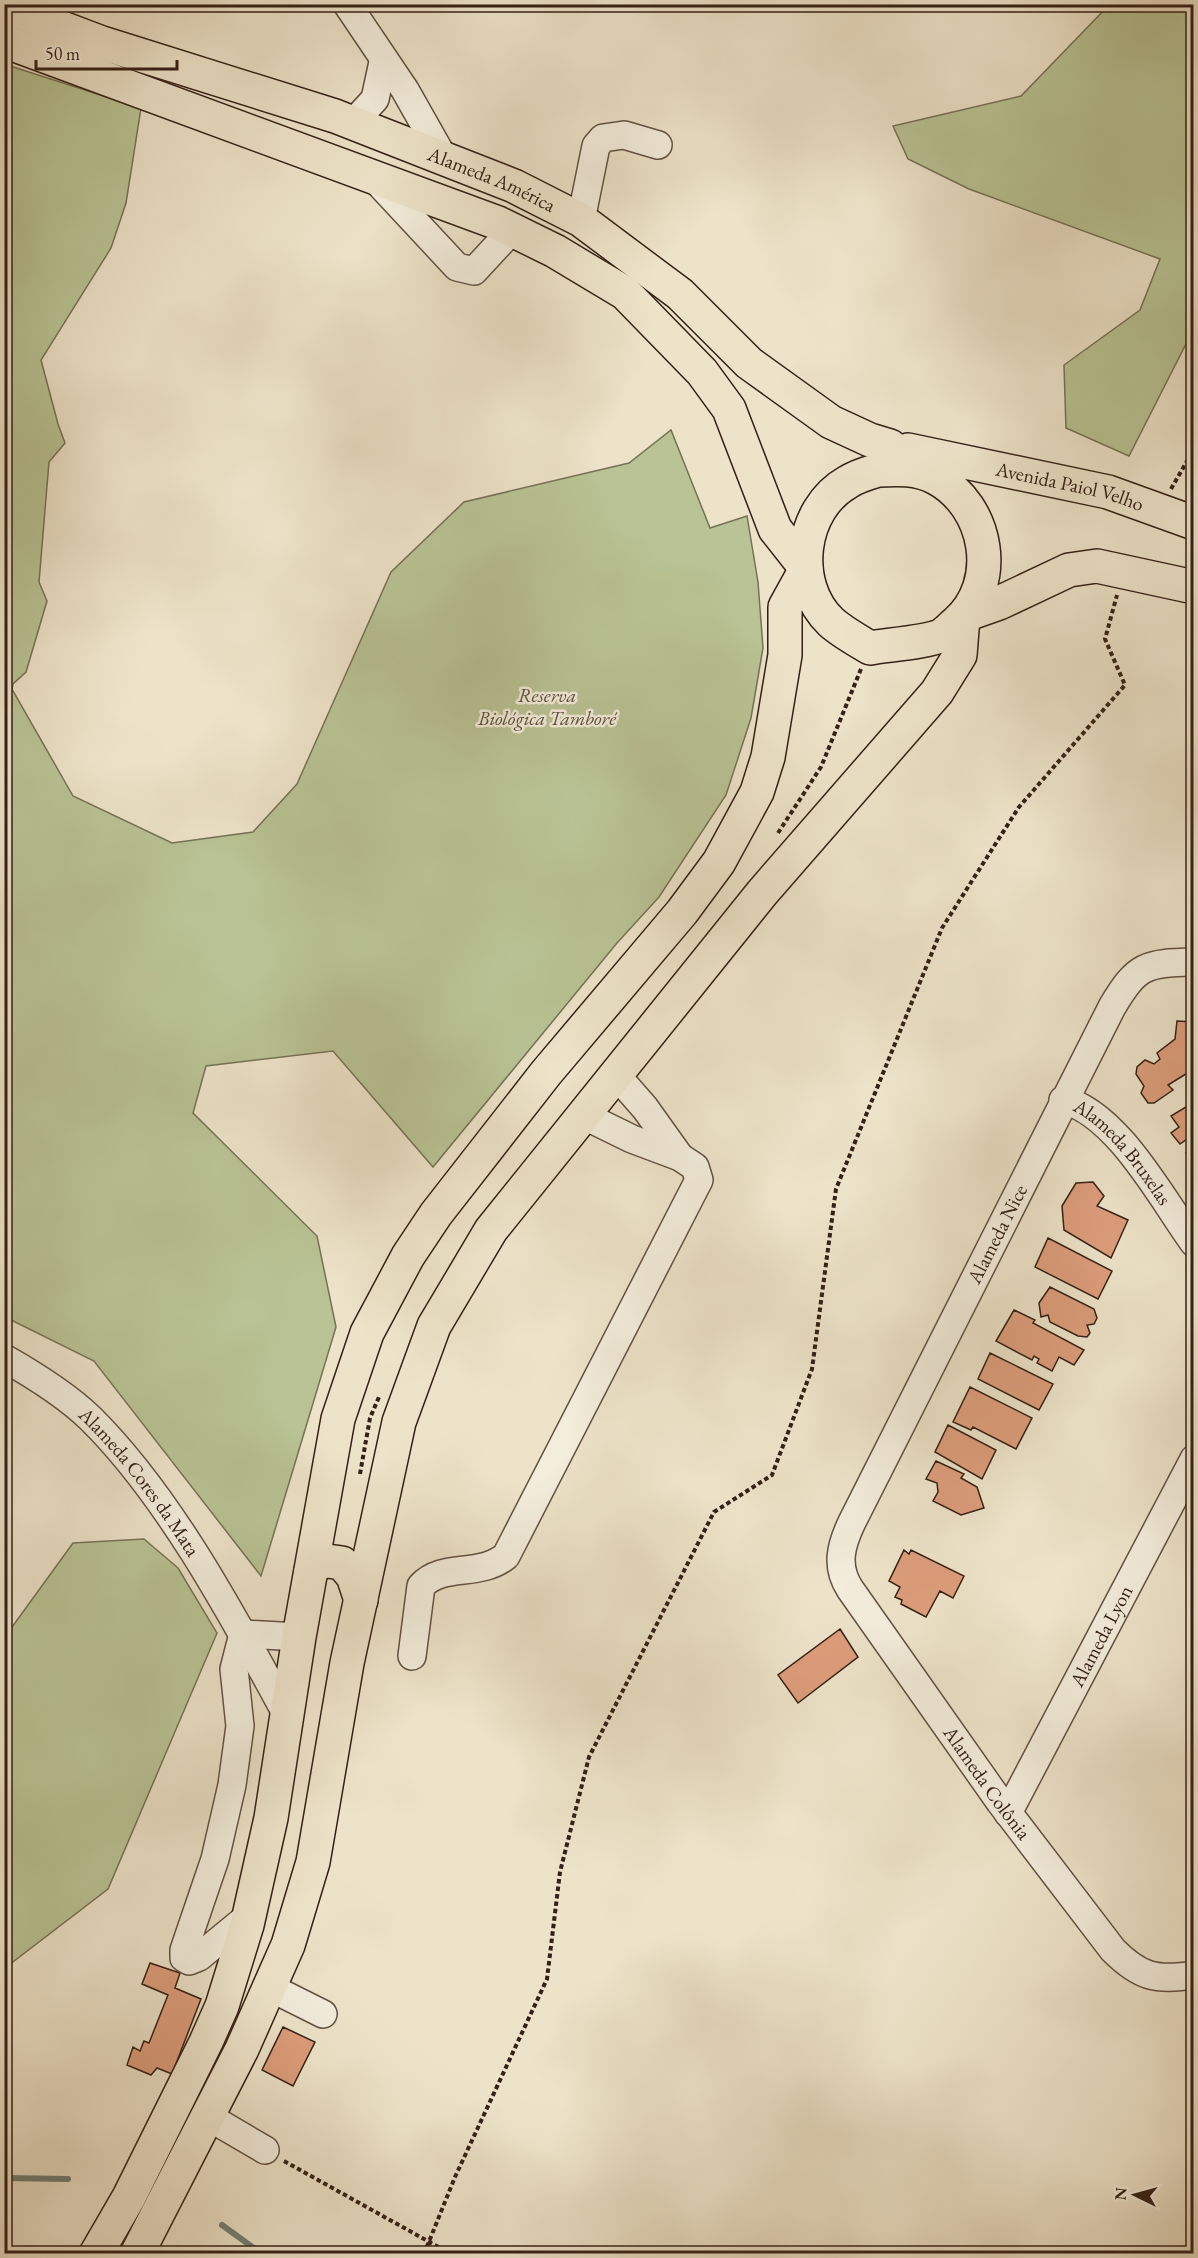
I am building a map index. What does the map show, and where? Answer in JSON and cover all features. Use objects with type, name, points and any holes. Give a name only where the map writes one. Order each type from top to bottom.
[{"type":"main road","name":"Alameda América","points":[[4,6],[102,43],[173,63],[353,123],[514,186],[581,220],[680,294],[749,363],[831,422],[914,461]]},
{"type":"main road","name":"Alameda América","points":[[4,41],[513,229],[625,293],[702,372],[729,409],[776,528],[785,607],[785,655],[768,757],[752,801],[719,862],[682,912],[511,1117],[436,1214],[408,1256],[368,1333],[338,1419],[286,1713],[271,1818],[250,1915],[222,2006],[206,2042],[134,2186],[96,2253]]},
{"type":"main road","points":[[162,99],[180,94],[184,85],[184,73],[173,63]]},
{"type":"main road","points":[[269,138],[259,130],[256,122],[260,108],[264,104],[285,101]]},
{"type":"main road","points":[[914,461],[958,494],[977,524],[983,540],[984,567],[978,592],[964,616],[942,635],[870,648],[830,621],[813,596],[806,568],[808,534],[823,504],[847,482],[878,470],[914,461]]},
{"type":"main road","name":"Avenida Paiol Velho","points":[[914,461],[1108,492],[1194,523]]},
{"type":"main road","name":"Alameda América","points":[[776,528],[806,568]]},
{"type":"main road","points":[[964,616],[999,603],[1069,570],[1097,566],[1194,587]]},
{"type":"main road","points":[[785,607],[806,568]]},
{"type":"main road","points":[[137,2253],[242,2049],[288,1945],[305,1890],[330,1777],[347,1663],[399,1422],[434,1326],[491,1230],[585,1116],[762,892],[937,692],[960,655],[999,603]]},
{"type":"main road","points":[[960,655],[964,616]]},
{"type":"main road","points":[[311,1570],[320,1560],[342,1563],[353,1576],[361,1600]]},
{"type":"main road","points":[[278,1764],[280,1777],[290,1786],[309,1789],[330,1777]]},
{"type":"street","points":[[346,4],[383,62],[405,90],[444,159]]},
{"type":"street","points":[[353,123],[375,99],[383,62]]},
{"type":"street","points":[[581,220],[596,146],[603,138],[624,135],[658,145]]},
{"type":"street","points":[[374,178],[457,267],[474,271],[513,229]]},
{"type":"street","name":"Alameda Nice","points":[[841,1553],[852,1522],[1063,1100],[1112,1007],[1135,973],[1158,964],[1194,962]]},
{"type":"street","points":[[617,1076],[645,1108],[680,1157]]},
{"type":"street","name":"Alameda Bruxelas","points":[[1063,1100],[1088,1109],[1110,1128],[1194,1243]]},
{"type":"street","points":[[412,1656],[421,1586],[429,1578],[495,1565],[506,1556],[699,1180],[695,1167],[680,1157],[632,1139],[585,1116]]},
{"type":"street","name":"Alameda Cores da Mata","points":[[4,1358],[67,1400],[108,1438],[142,1478],[243,1634],[286,1713]]},
{"type":"street","name":"Alameda Lyon","points":[[1008,1813],[1194,1459]]},
{"type":"street","name":"Alameda Colônia","points":[[841,1553],[841,1566],[850,1589],[1008,1813],[1113,1950],[1130,1967],[1144,1974],[1181,1976]]},
{"type":"street","points":[[250,1915],[199,1957],[189,1961],[184,1958],[184,1950],[215,1859],[232,1785],[240,1726],[234,1669],[243,1634],[299,1637]]},
{"type":"street","points":[[269,1987],[323,2014]]},
{"type":"street","points":[[207,2116],[265,2150]]},
{"type":"path","points":[[1159,510],[1194,449]]},
{"type":"path","points":[[424,2253],[455,2177],[547,1980],[560,1872],[589,1757],[714,1512],[772,1475],[812,1369],[836,1189],[942,928],[1019,807],[1125,685],[1105,639],[1124,571]]},
{"type":"path","points":[[265,2150],[451,2253]]},
{"type":"green space","points":[[1109,5],[1194,5],[1193,330],[1129,456],[1066,428],[1064,365],[1140,310],[1160,259],[969,189],[908,159],[893,126],[1021,96]]},
{"type":"green space","name":"Reserva Biológica Tamboré","points":[[4,64],[141,108],[126,203],[111,248],[41,360],[65,443],[49,462],[39,582],[47,601],[26,672],[13,684],[12,689],[73,796],[172,843],[253,832],[297,784],[391,572],[464,502],[629,463],[671,430],[710,528],[747,516],[758,582],[763,648],[751,718],[726,795],[659,897],[617,943],[433,1167],[333,1051],[206,1066],[193,1113],[317,1236],[336,1327],[261,1576],[94,1361],[5,1317]]},
{"type":"green space","points":[[144,1539],[178,1568],[217,1633],[108,1889],[5,1968],[5,1633],[7,1634],[73,1543]]},
{"type":"building","points":[[1177,1021],[1194,1022],[1191,1042],[1194,1042],[1194,1069],[1168,1085],[1173,1090],[1154,1103],[1148,1103],[1141,1093],[1144,1086],[1136,1074],[1137,1067],[1145,1060],[1154,1064],[1160,1059],[1157,1053],[1175,1039]]},
{"type":"building","points":[[1194,1102],[1194,1134],[1180,1144],[1171,1133],[1179,1127],[1171,1116]]},
{"type":"building","points":[[1194,1148],[1194,1163],[1186,1153]]},
{"type":"building","points":[[1093,1182],[1104,1196],[1097,1206],[1128,1220],[1111,1258],[1064,1230],[1062,1206],[1076,1183]]},
{"type":"building","points":[[1048,1238],[1112,1271],[1098,1299],[1035,1267]]},
{"type":"building","points":[[1050,1287],[1094,1309],[1097,1318],[1094,1324],[1087,1325],[1090,1333],[1087,1337],[1078,1336],[1050,1322],[1048,1315],[1041,1317],[1039,1303]]},
{"type":"building","points":[[1014,1310],[1035,1320],[1033,1323],[1084,1350],[1074,1365],[1059,1357],[1052,1371],[1037,1363],[1039,1359],[1034,1356],[1032,1360],[996,1341]]},
{"type":"building","points":[[990,1353],[1053,1384],[1039,1410],[978,1379]]},
{"type":"building","points":[[970,1387],[1032,1418],[1016,1449],[973,1427],[971,1430],[953,1422]]},
{"type":"building","points":[[948,1425],[996,1450],[982,1479],[935,1452]]},
{"type":"building","points":[[936,1461],[964,1474],[961,1478],[977,1487],[984,1508],[961,1515],[933,1501],[938,1492],[937,1483],[926,1479]]},
{"type":"building","points":[[904,1550],[909,1554],[911,1550],[964,1576],[953,1598],[940,1591],[926,1617],[901,1604],[902,1600],[895,1597],[900,1587],[889,1581]]},
{"type":"building","points":[[840,1629],[858,1657],[798,1703],[778,1675]]},
{"type":"building","points":[[150,1963],[180,1973],[175,1988],[201,1999],[172,2074],[157,2068],[151,2075],[127,2065],[133,2047],[140,2051],[144,2041],[149,2043],[168,1995],[142,1984]]},
{"type":"building","points":[[283,2027],[315,2042],[293,2086],[262,2070]]},
{"type":"waterway","points":[[4,2178],[68,2179]]},
{"type":"waterway","points":[[222,2225],[262,2254]]}]
